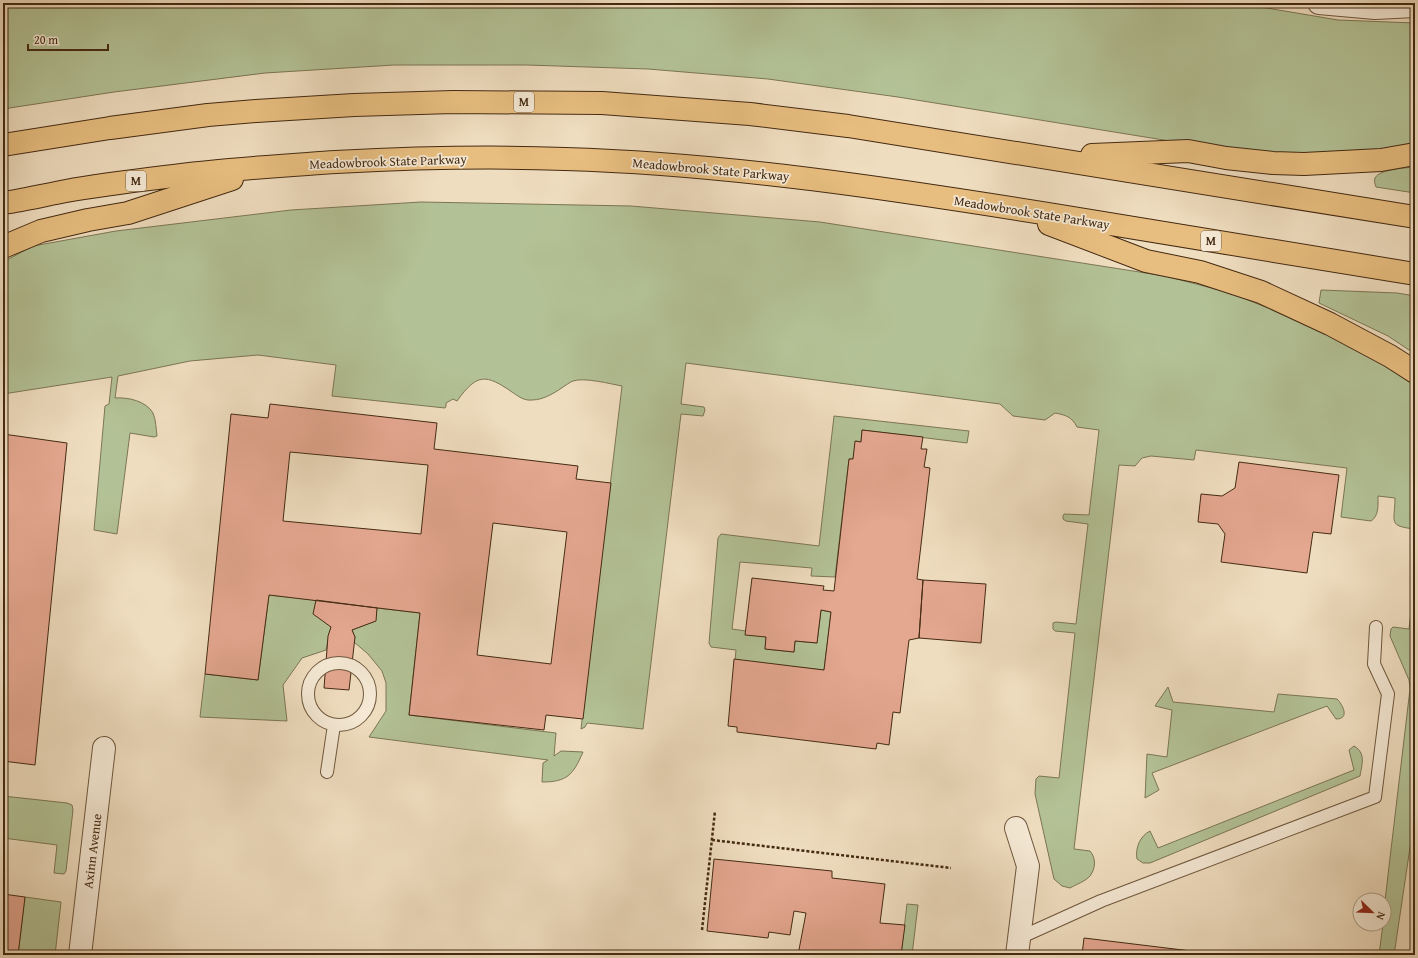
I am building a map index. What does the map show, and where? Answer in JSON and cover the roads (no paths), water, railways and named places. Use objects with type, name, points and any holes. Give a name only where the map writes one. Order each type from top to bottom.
[{"type":"highway","name":"M","points":[[3,145],[124,126],[208,115],[256,111],[354,105],[460,102],[602,103],[800,120],[891,132],[1415,217]]},
{"type":"highway","points":[[1043,156],[1188,151],[1226,158],[1273,163],[1304,164],[1381,160],[1415,154]]},
{"type":"highway","name":"Meadowbrook State Parkway","points":[[3,203],[69,190],[169,176],[271,166],[459,158],[550,158],[616,161],[715,168],[814,178],[1415,274]]},
{"type":"highway","points":[[3,247],[41,231],[88,220],[128,213],[271,166]]},
{"type":"highway","points":[[1007,208],[1146,261],[1200,272],[1275,298],[1348,332],[1415,372]]},
{"type":"street","points":[[1324,3],[1375,8],[1415,6]]},
{"type":"street","name":"Axinn Avenue","points":[[80,955],[104,748]]},
{"type":"street","points":[[1016,828],[1028,866],[1018,947]]},
{"type":"lane","points":[[1018,947],[1101,901],[1375,797],[1388,694],[1374,664],[1376,627]]},
{"type":"lane","points":[[334,662],[344,662],[354,666],[362,673],[368,682],[370,698],[364,714],[355,721],[345,725],[334,725],[325,722],[316,716],[310,708],[307,699],[308,689],[311,679],[324,665],[334,662]]},
{"type":"lane","points":[[328,772],[334,725]]}]
